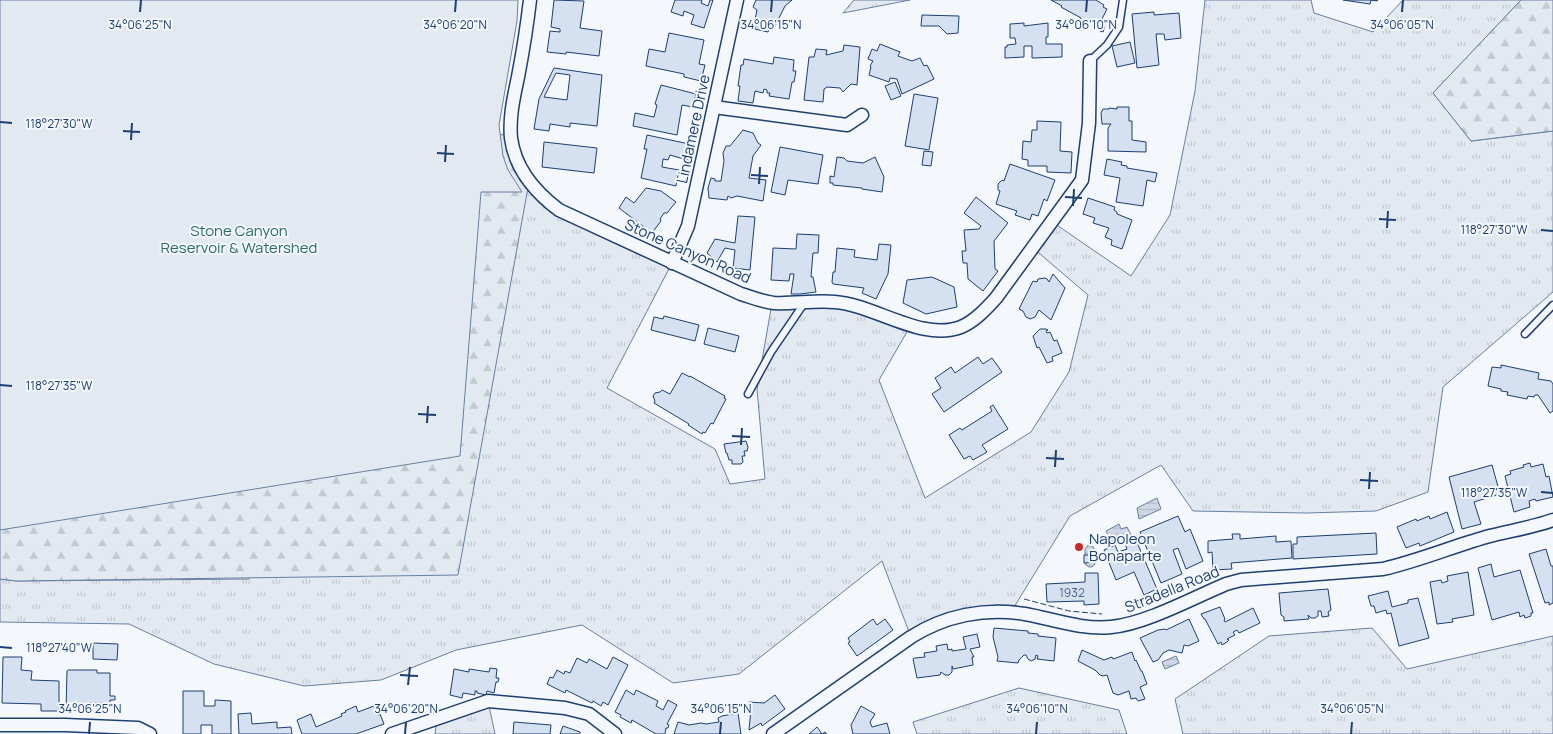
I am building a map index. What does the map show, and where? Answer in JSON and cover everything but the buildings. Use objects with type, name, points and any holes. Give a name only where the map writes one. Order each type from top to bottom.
[{"type":"street","name":"Stone Canyon Road","points":[[530,0],[527,27],[511,112],[511,138],[516,159],[528,182],[543,198],[559,210],[741,294],[772,303],[836,302],[868,310],[920,328],[940,331],[961,327],[983,313],[1082,180],[1089,123],[1090,61]]},
{"type":"street","name":"Lindamere Drive","points":[[672,263],[688,226],[737,0]]},
{"type":"street","points":[[714,107],[847,124],[862,115]]},
{"type":"street","name":"Stradella Road","points":[[773,734],[911,637],[949,619],[974,614],[1011,612],[1081,626],[1112,628],[1147,618],[1226,584],[1241,580],[1383,570],[1486,537],[1553,520]]},
{"type":"street","points":[[392,734],[488,701],[565,708],[589,714],[615,734]]},
{"type":"street","points":[[0,725],[138,728],[150,734]]},
{"type":"lane","points":[[1090,61],[1107,45],[1119,27],[1123,0]]},
{"type":"lane","points":[[748,394],[771,352],[805,302]]},
{"type":"lane","points":[[1525,334],[1553,305]]},
{"type":"green space","name":"Stone Canyon Reservoir & Watershed","points":[[0,0],[476,125],[511,138],[529,182],[458,575],[16,581],[0,579]]},
{"type":"green space","name":"Stone Canyon Reservoir & Watershed","points":[[0,0],[518,0],[517,21],[499,125],[503,156],[508,170],[522,192],[481,192],[460,456],[0,530]]},
{"type":"green space","points":[[854,0],[910,0],[843,13]]},
{"type":"green space","points":[[1205,0],[1311,0],[1314,13],[1373,32],[1403,0],[1521,0],[1433,93],[1471,141],[1553,131],[1553,292],[1443,387],[1428,492],[1376,511],[1306,513],[1193,511],[1161,465],[1070,516],[1011,612],[995,611],[911,637],[882,561],[739,674],[673,683],[582,625],[456,650],[381,680],[304,686],[214,664],[129,624],[0,622],[0,579],[16,581],[249,579],[529,182],[543,198],[672,263],[607,388],[715,449],[730,484],[765,479],[757,389],[772,303],[836,302],[911,325],[879,380],[925,498],[1031,432],[1069,372],[1088,295],[1033,248],[1051,221],[1131,276],[1170,215],[1195,91]]},
{"type":"green space","points":[[1521,0],[1553,0],[1553,131],[1471,141],[1433,93]]},
{"type":"green space","points":[[1372,628],[1407,669],[1553,636],[1553,734],[1183,734],[1175,699],[1269,636]]},
{"type":"green space","points":[[1019,688],[1119,710],[1127,734],[917,734],[913,722]]},
{"type":"green space","points":[[488,701],[495,734],[435,734],[437,719]]},
{"type":"shaded area","points":[[1157,498],[1161,509],[1139,519],[1137,508]]},
{"type":"shaded area","points":[[1119,524],[1121,529],[1127,527],[1131,535],[1111,541],[1106,531]]},
{"type":"shaded area","points":[[1088,545],[1094,548],[1095,564],[1092,567],[1085,564],[1085,549]]},
{"type":"shaded area","points":[[1176,656],[1179,663],[1165,669],[1162,662]]},
{"type":"fence","points":[[1024,599],[1069,611],[1102,614]]},
{"type":"place","name":"Napoleon Bonaparte","points":[[1079,547]]}]
